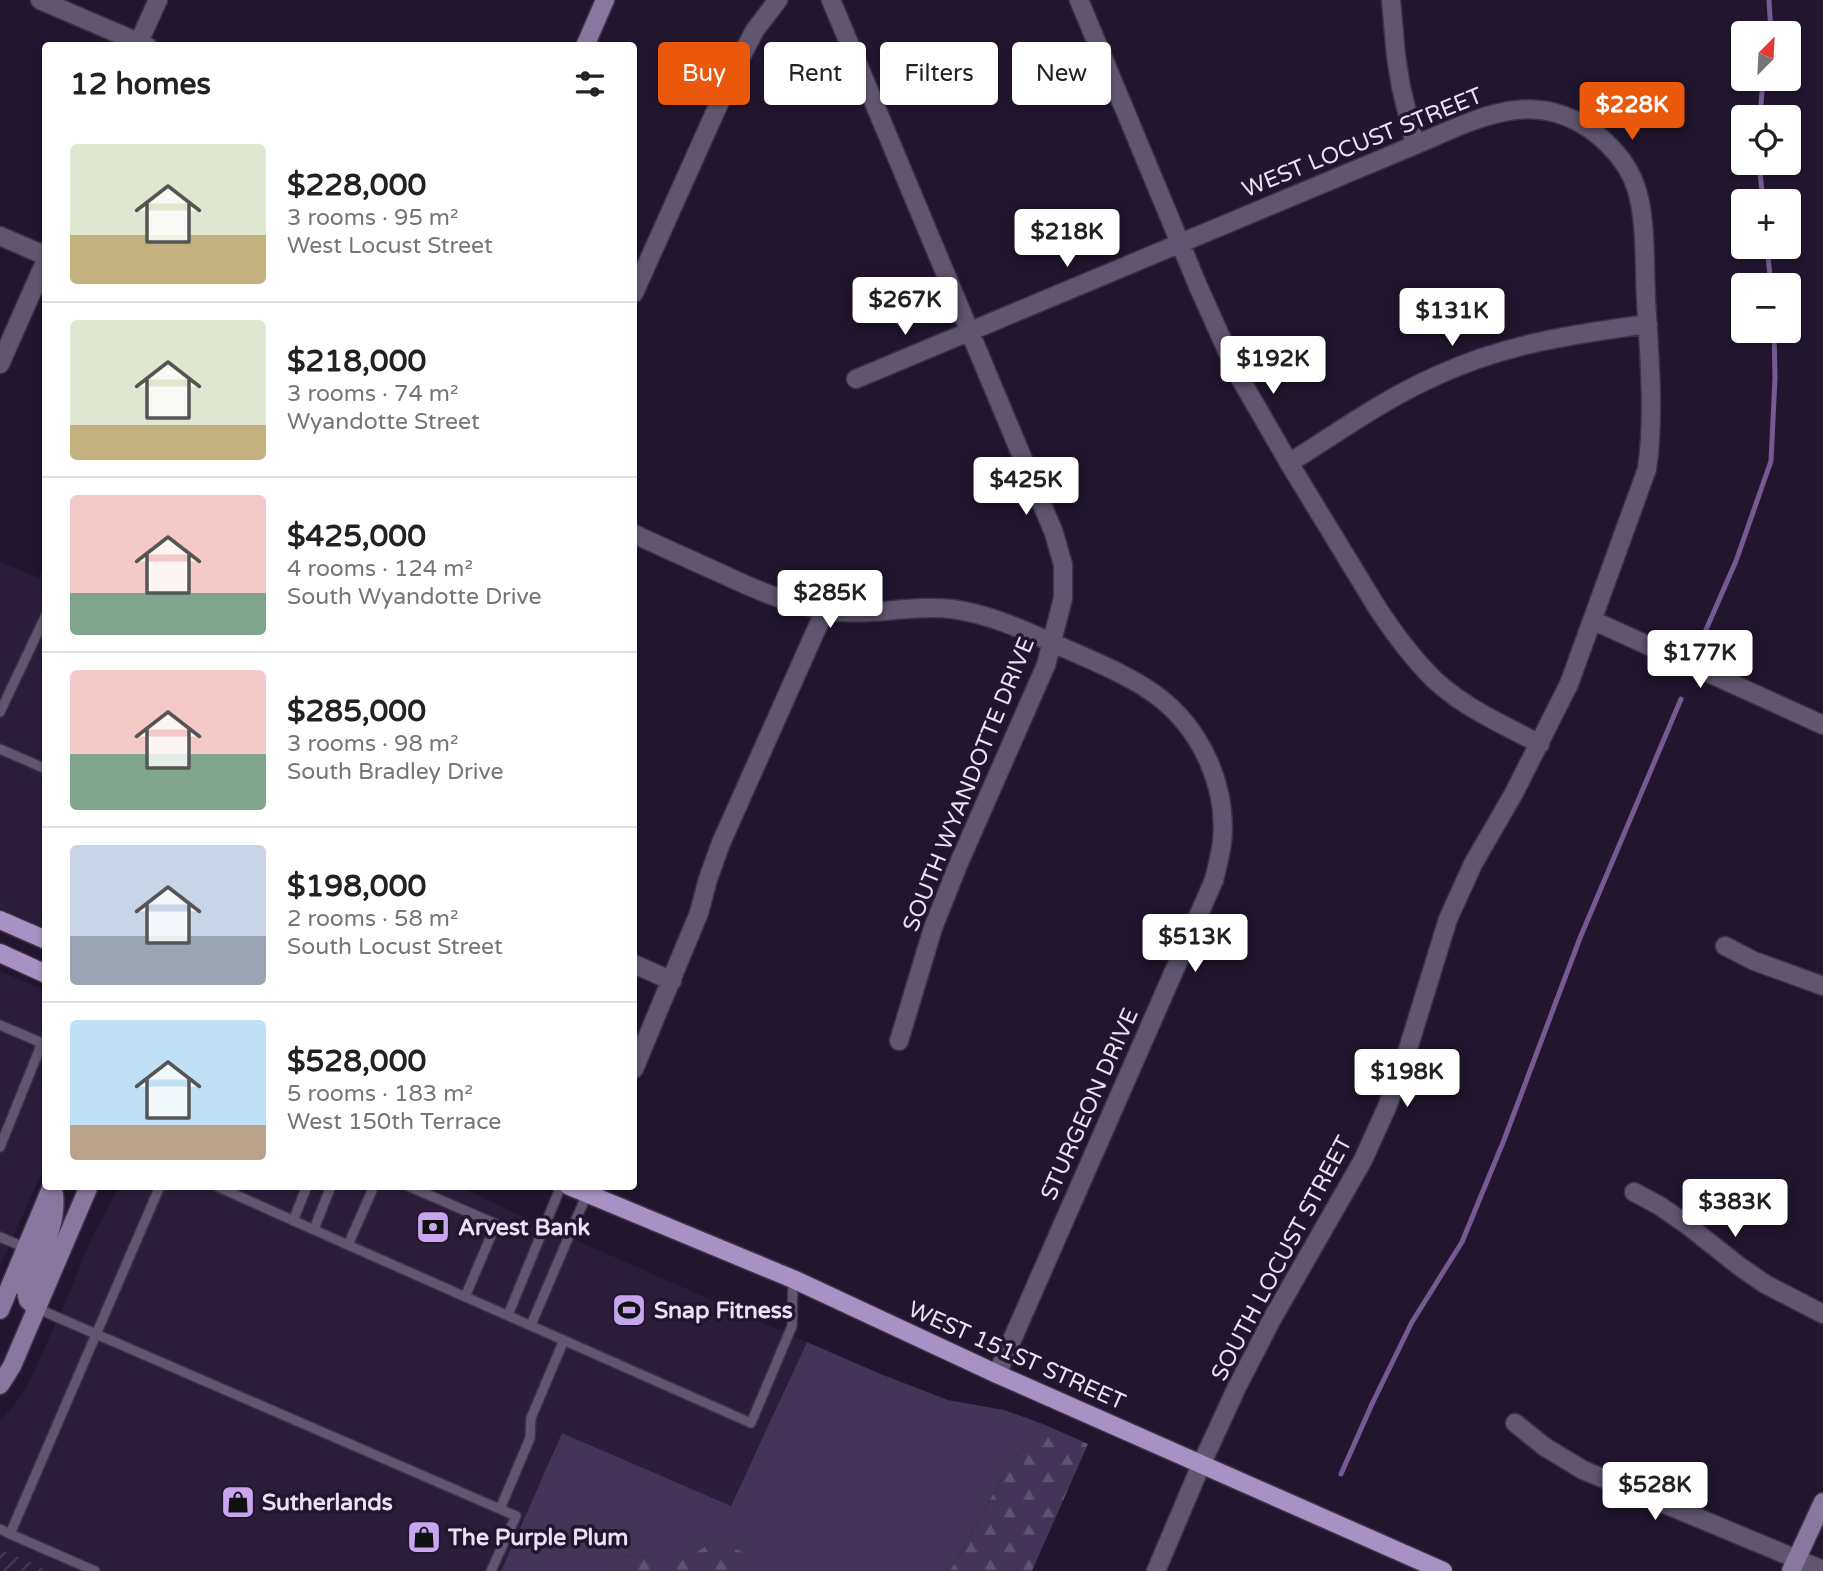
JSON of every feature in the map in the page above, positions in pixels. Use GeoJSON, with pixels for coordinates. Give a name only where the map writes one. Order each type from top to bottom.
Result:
{"type":"FeatureCollection","features":[{"type":"Feature","properties":{"kind":"main road"},"geometry":{"type":"LineString","coordinates":[[587,42],[606,0]]}},
{"type":"Feature","properties":{"kind":"main road"},"geometry":{"type":"LineString","coordinates":[[0,920],[42,938]]}},
{"type":"Feature","properties":{"kind":"main road"},"geometry":{"type":"LineString","coordinates":[[0,953],[42,972]]}},
{"type":"Feature","properties":{"kind":"main road"},"geometry":{"type":"LineString","coordinates":[[0,1310],[51,1190]]}},
{"type":"Feature","properties":{"kind":"main road"},"geometry":{"type":"LineString","coordinates":[[36,1308],[28,1300],[26,1291],[51,1232],[55,1203],[53,1190]]}},
{"type":"Feature","properties":{"kind":"main road"},"geometry":{"type":"LineString","coordinates":[[0,1385],[12,1366],[87,1190]]}},
{"type":"Feature","properties":{"kind":"main road","name":"WEST 151ST STREET"},"geometry":{"type":"LineString","coordinates":[[580,1190],[793,1279],[997,1374],[1443,1571]]}},
{"type":"Feature","properties":{"kind":"main road"},"geometry":{"type":"LineString","coordinates":[[1794,1565],[1823,1502]]}},
{"type":"Feature","properties":{"kind":"street"},"geometry":{"type":"LineString","coordinates":[[40,0],[135,42]]}},
{"type":"Feature","properties":{"kind":"street"},"geometry":{"type":"LineString","coordinates":[[141,42],[158,0]]}},
{"type":"Feature","properties":{"kind":"street"},"geometry":{"type":"LineString","coordinates":[[637,286],[734,70],[755,30],[778,0]]}},
{"type":"Feature","properties":{"kind":"street","name":"SOUTH WYANDOTTE DRIVE"},"geometry":{"type":"LineString","coordinates":[[831,0],[1054,533],[1063,565],[1063,598],[1046,665],[938,915],[899,1041]]}},
{"type":"Feature","properties":{"kind":"street"},"geometry":{"type":"LineString","coordinates":[[1079,0],[1237,373],[1289,464],[1389,624],[1426,672],[1455,696],[1488,717],[1540,744]]}},
{"type":"Feature","properties":{"kind":"street"},"geometry":{"type":"LineString","coordinates":[[1391,0],[1396,57],[1415,145]]}},
{"type":"Feature","properties":{"kind":"street","name":"WEST LOCUST STREET"},"geometry":{"type":"LineString","coordinates":[[856,379],[1479,118],[1514,109],[1538,109],[1566,116],[1610,145],[1621,158],[1634,182],[1642,213],[1648,324],[1652,411],[1647,469],[1592,620]]}},
{"type":"Feature","properties":{"kind":"street"},"geometry":{"type":"LineString","coordinates":[[0,236],[42,256]]}},
{"type":"Feature","properties":{"kind":"street"},"geometry":{"type":"LineString","coordinates":[[0,364],[42,267]]}},
{"type":"Feature","properties":{"kind":"street"},"geometry":{"type":"LineString","coordinates":[[1289,464],[1388,401],[1435,376],[1478,359],[1520,345],[1567,335],[1648,324]]}},
{"type":"Feature","properties":{"kind":"street","name":"STURGEON DRIVE"},"geometry":{"type":"LineString","coordinates":[[637,535],[783,600],[854,614],[923,608],[950,609],[981,615],[1031,632],[1144,687],[1170,706],[1187,725],[1206,756],[1219,796],[1222,820],[1222,843],[1214,880],[997,1374]]}},
{"type":"Feature","properties":{"kind":"street"},"geometry":{"type":"LineString","coordinates":[[637,1062],[699,913],[722,843],[825,610]]}},
{"type":"Feature","properties":{"kind":"street"},"geometry":{"type":"LineString","coordinates":[[1592,620],[1823,725]]}},
{"type":"Feature","properties":{"kind":"street","name":"SOUTH LOCUST STREET"},"geometry":{"type":"LineString","coordinates":[[1156,1571],[1201,1465],[1272,1319],[1363,1160],[1387,1107],[1408,1049],[1448,919],[1473,864],[1514,793],[1569,684],[1592,620]]}},
{"type":"Feature","properties":{"kind":"street"},"geometry":{"type":"LineString","coordinates":[[1725,946],[1754,961],[1823,986]]}},
{"type":"Feature","properties":{"kind":"street"},"geometry":{"type":"LineString","coordinates":[[637,965],[672,981]]}},
{"type":"Feature","properties":{"kind":"street"},"geometry":{"type":"LineString","coordinates":[[1634,1192],[1686,1224],[1765,1284],[1823,1314]]}},
{"type":"Feature","properties":{"kind":"street"},"geometry":{"type":"LineString","coordinates":[[1515,1423],[1545,1447],[1583,1470],[1794,1565],[1823,1570]]}},
{"type":"Feature","properties":{"kind":"lane"},"geometry":{"type":"LineString","coordinates":[[0,712],[42,623]]}},
{"type":"Feature","properties":{"kind":"lane"},"geometry":{"type":"LineString","coordinates":[[0,749],[42,767]]}},
{"type":"Feature","properties":{"kind":"lane"},"geometry":{"type":"LineString","coordinates":[[0,1025],[42,1043]]}},
{"type":"Feature","properties":{"kind":"lane"},"geometry":{"type":"LineString","coordinates":[[0,1147],[42,1045]]}},
{"type":"Feature","properties":{"kind":"lane"},"geometry":{"type":"LineString","coordinates":[[10,1534],[158,1190]]}},
{"type":"Feature","properties":{"kind":"lane"},"geometry":{"type":"LineString","coordinates":[[225,1190],[751,1423],[792,1326],[793,1279]]}},
{"type":"Feature","properties":{"kind":"lane"},"geometry":{"type":"LineString","coordinates":[[293,1220],[305,1190]]}},
{"type":"Feature","properties":{"kind":"lane"},"geometry":{"type":"LineString","coordinates":[[314,1229],[329,1190]]}},
{"type":"Feature","properties":{"kind":"lane"},"geometry":{"type":"LineString","coordinates":[[348,1245],[372,1190]]}},
{"type":"Feature","properties":{"kind":"lane"},"geometry":{"type":"LineString","coordinates":[[417,1190],[496,1224],[465,1297]]}},
{"type":"Feature","properties":{"kind":"lane"},"geometry":{"type":"LineString","coordinates":[[508,1315],[559,1190]]}},
{"type":"Feature","properties":{"kind":"lane"},"geometry":{"type":"LineString","coordinates":[[531,1325],[580,1190]]}},
{"type":"Feature","properties":{"kind":"lane"},"geometry":{"type":"LineString","coordinates":[[0,1237],[26,1248]]}},
{"type":"Feature","properties":{"kind":"lane"},"geometry":{"type":"LineString","coordinates":[[36,1308],[516,1516],[491,1571]]}},
{"type":"Feature","properties":{"kind":"lane"},"geometry":{"type":"LineString","coordinates":[[500,1509],[530,1438],[531,1418],[564,1340]]}},
{"type":"Feature","properties":{"kind":"lane"},"geometry":{"type":"LineString","coordinates":[[0,1529],[95,1571]]}},
{"type":"Feature","properties":{"kind":"shaded area"},"geometry":{"type":"Polygon","coordinates":[[[0,562],[39,578],[42,571],[42,926],[0,908],[0,562]]]}},
{"type":"Feature","properties":{"kind":"shaded area"},"geometry":{"type":"Polygon","coordinates":[[[0,971],[42,989],[42,1172],[0,1267],[0,971]]]}},
{"type":"Feature","properties":{"kind":"shaded area"},"geometry":{"type":"Polygon","coordinates":[[[117,1190],[466,1190],[807,1342],[731,1507],[562,1433],[501,1571],[50,1571],[0,1549],[0,1421],[27,1386],[90,1241],[117,1190]]]}},
{"type":"Feature","properties":{"kind":"shaded area"},"geometry":{"type":"Polygon","coordinates":[[[0,1549],[50,1571],[0,1571],[0,1549]]]}},
{"type":"Feature","properties":{"kind":"green space"},"geometry":{"type":"Polygon","coordinates":[[[807,1342],[948,1400],[1004,1410],[1043,1424],[1008,1467],[954,1565],[948,1571],[751,1571],[715,1540],[692,1555],[622,1557],[615,1571],[501,1571],[562,1433],[731,1506],[807,1342]]]}},
{"type":"Feature","properties":{"kind":"green space"},"geometry":{"type":"Polygon","coordinates":[[[1043,1424],[1088,1444],[1032,1571],[948,1571],[954,1565],[1008,1467],[1043,1424]]]}},
{"type":"Feature","properties":{"kind":"green space"},"geometry":{"type":"Polygon","coordinates":[[[715,1540],[747,1554],[751,1571],[615,1571],[622,1557],[692,1555],[715,1540]]]}},
{"type":"Feature","properties":{"kind":"waterway"},"geometry":{"type":"LineString","coordinates":[[1769,0],[1770,21]]}},
{"type":"Feature","properties":{"kind":"waterway"},"geometry":{"type":"LineString","coordinates":[[1761,105],[1762,91]]}},
{"type":"Feature","properties":{"kind":"waterway"},"geometry":{"type":"LineString","coordinates":[[1760,175],[1762,189]]}},
{"type":"Feature","properties":{"kind":"waterway"},"geometry":{"type":"LineString","coordinates":[[1768,259],[1770,273]]}},
{"type":"Feature","properties":{"kind":"waterway"},"geometry":{"type":"LineString","coordinates":[[1705,632],[1736,561],[1771,461],[1774,343]]}},
{"type":"Feature","properties":{"kind":"waterway"},"geometry":{"type":"LineString","coordinates":[[1341,1474],[1412,1322],[1462,1242],[1504,1140],[1580,938],[1681,699]]}},
{"type":"Feature","properties":{"kind":"place","name":"Arvest Bank"},"geometry":{"type":"Point","coordinates":[433,1227]}},
{"type":"Feature","properties":{"kind":"place","name":"Snap Fitness"},"geometry":{"type":"Point","coordinates":[629,1310]}},
{"type":"Feature","properties":{"kind":"place","name":"Sutherlands"},"geometry":{"type":"Point","coordinates":[238,1502]}},
{"type":"Feature","properties":{"kind":"place","name":"The Purple Plum"},"geometry":{"type":"Point","coordinates":[424,1537]}}]}
